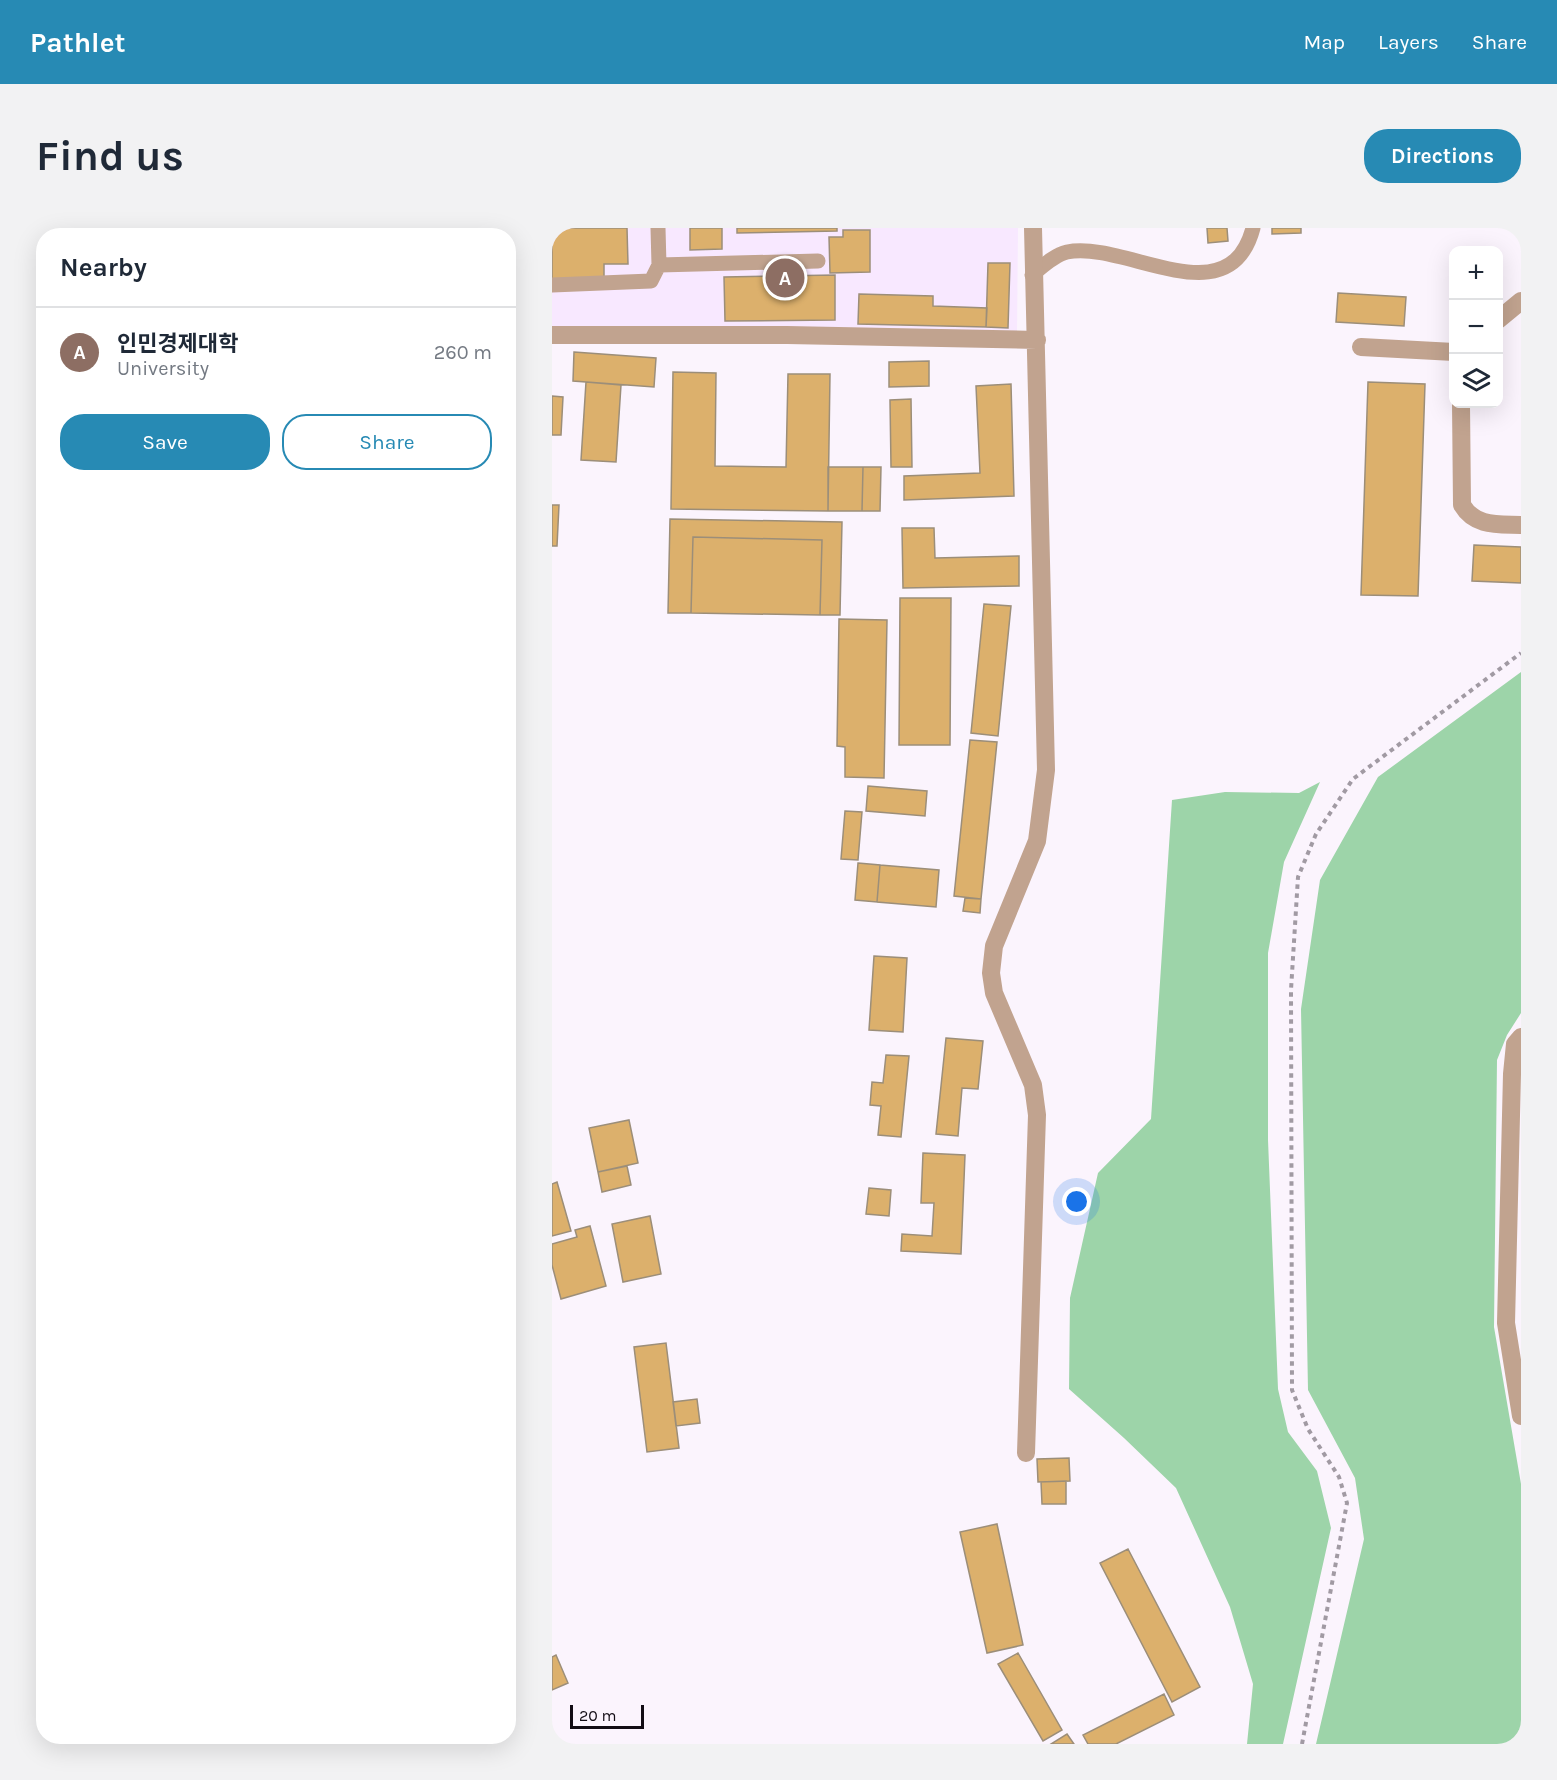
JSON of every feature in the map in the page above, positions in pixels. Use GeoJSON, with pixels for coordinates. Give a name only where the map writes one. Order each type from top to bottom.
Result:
{"type":"FeatureCollection","features":[{"type":"Feature","properties":{"kind":"street"},"geometry":{"type":"LineString","coordinates":[[1026,1453],[1037,1114],[1033,1085],[994,993],[991,973],[994,946],[1037,841],[1047,770],[1037,340],[1032,275],[1033,228]]}},
{"type":"Feature","properties":{"kind":"street"},"geometry":{"type":"LineString","coordinates":[[1503,316],[1521,301]]}},
{"type":"Feature","properties":{"kind":"street"},"geometry":{"type":"LineString","coordinates":[[552,335],[787,335],[1037,340]]}},
{"type":"Feature","properties":{"kind":"street"},"geometry":{"type":"LineString","coordinates":[[1361,347],[1449,352]]}},
{"type":"Feature","properties":{"kind":"street"},"geometry":{"type":"LineString","coordinates":[[1461,408],[1462,505],[1468,515],[1478,522],[1521,525]]}},
{"type":"Feature","properties":{"kind":"street"},"geometry":{"type":"LineString","coordinates":[[1521,1037],[1515,1044],[1512,1074],[1506,1323],[1521,1416]]}},
{"type":"Feature","properties":{"kind":"lane"},"geometry":{"type":"LineString","coordinates":[[552,285],[651,281],[659,265],[658,228]]}},
{"type":"Feature","properties":{"kind":"lane"},"geometry":{"type":"LineString","coordinates":[[1032,275],[1064,253],[1089,250],[1196,274],[1219,272],[1238,256],[1250,239],[1253,228]]}},
{"type":"Feature","properties":{"kind":"lane"},"geometry":{"type":"LineString","coordinates":[[659,265],[818,261]]}},
{"type":"Feature","properties":{"kind":"path"},"geometry":{"type":"LineString","coordinates":[[1302,1744],[1347,1503],[1339,1477],[1308,1429],[1292,1390],[1291,990],[1298,877],[1316,834],[1353,779],[1521,653]]}},
{"type":"Feature","properties":{"kind":"shaded area"},"geometry":{"type":"Polygon","coordinates":[[[552,228],[1018,228],[1017,331],[552,327],[552,228]]]}},
{"type":"Feature","properties":{"kind":"green space"},"geometry":{"type":"Polygon","coordinates":[[[1521,672],[1521,1013],[1507,1035],[1497,1060],[1494,1327],[1521,1484],[1521,1744],[1316,1744],[1364,1539],[1355,1478],[1308,1390],[1301,1009],[1320,880],[1378,777],[1521,672]]]}},
{"type":"Feature","properties":{"kind":"green space"},"geometry":{"type":"Polygon","coordinates":[[[1320,782],[1284,862],[1268,953],[1268,1140],[1278,1389],[1288,1432],[1317,1471],[1331,1528],[1283,1744],[1247,1744],[1253,1684],[1230,1607],[1176,1488],[1069,1389],[1070,1298],[1098,1173],[1151,1119],[1172,800],[1225,792],[1299,793],[1320,782]]]}},
{"type":"Feature","properties":{"kind":"building"},"geometry":{"type":"Polygon","coordinates":[[[552,228],[627,228],[628,264],[604,264],[604,279],[552,280],[552,228]]]}},
{"type":"Feature","properties":{"kind":"building"},"geometry":{"type":"Polygon","coordinates":[[[690,228],[722,228],[722,249],[690,250],[690,228]]]}},
{"type":"Feature","properties":{"kind":"building"},"geometry":{"type":"Polygon","coordinates":[[[737,228],[837,228],[837,231],[737,233],[737,228]]]}},
{"type":"Feature","properties":{"kind":"building"},"geometry":{"type":"Polygon","coordinates":[[[1207,228],[1227,228],[1228,241],[1208,243],[1207,228]]]}},
{"type":"Feature","properties":{"kind":"building"},"geometry":{"type":"Polygon","coordinates":[[[1272,228],[1301,228],[1301,233],[1272,234],[1272,228]]]}},
{"type":"Feature","properties":{"kind":"building"},"geometry":{"type":"Polygon","coordinates":[[[843,230],[870,230],[870,272],[830,273],[829,237],[843,237],[843,230]]]}},
{"type":"Feature","properties":{"kind":"building"},"geometry":{"type":"Polygon","coordinates":[[[988,263],[1010,263],[1008,328],[986,327],[988,263]]]}},
{"type":"Feature","properties":{"kind":"building"},"geometry":{"type":"Polygon","coordinates":[[[835,275],[835,320],[725,321],[724,277],[835,275]]]}},
{"type":"Feature","properties":{"kind":"building"},"geometry":{"type":"Polygon","coordinates":[[[1338,293],[1406,297],[1404,326],[1336,322],[1338,293]]]}},
{"type":"Feature","properties":{"kind":"building"},"geometry":{"type":"Polygon","coordinates":[[[859,294],[933,296],[933,306],[987,308],[986,327],[858,324],[859,294]]]}},
{"type":"Feature","properties":{"kind":"building"},"geometry":{"type":"Polygon","coordinates":[[[574,352],[656,358],[654,387],[573,381],[574,352]]]}},
{"type":"Feature","properties":{"kind":"building"},"geometry":{"type":"Polygon","coordinates":[[[929,361],[929,386],[889,387],[889,362],[929,361]]]}},
{"type":"Feature","properties":{"kind":"building"},"geometry":{"type":"Polygon","coordinates":[[[673,372],[716,373],[715,466],[786,467],[788,374],[830,374],[828,511],[671,509],[673,372]]]}},
{"type":"Feature","properties":{"kind":"building"},"geometry":{"type":"Polygon","coordinates":[[[586,382],[621,385],[616,462],[581,460],[586,382]]]}},
{"type":"Feature","properties":{"kind":"building"},"geometry":{"type":"Polygon","coordinates":[[[1368,382],[1425,384],[1418,596],[1361,595],[1368,382]]]}},
{"type":"Feature","properties":{"kind":"building"},"geometry":{"type":"Polygon","coordinates":[[[1011,384],[1014,496],[904,500],[904,476],[980,473],[976,386],[1011,384]]]}},
{"type":"Feature","properties":{"kind":"building"},"geometry":{"type":"Polygon","coordinates":[[[552,396],[563,397],[561,435],[552,435],[552,396]]]}},
{"type":"Feature","properties":{"kind":"building"},"geometry":{"type":"Polygon","coordinates":[[[911,399],[912,467],[891,467],[890,400],[911,399]]]}},
{"type":"Feature","properties":{"kind":"building"},"geometry":{"type":"Polygon","coordinates":[[[828,467],[863,467],[862,511],[828,511],[828,467]]]}},
{"type":"Feature","properties":{"kind":"building"},"geometry":{"type":"Polygon","coordinates":[[[863,467],[881,467],[880,511],[862,511],[863,467]]]}},
{"type":"Feature","properties":{"kind":"building"},"geometry":{"type":"Polygon","coordinates":[[[552,505],[559,505],[557,546],[552,546],[552,505]]]}},
{"type":"Feature","properties":{"kind":"building"},"geometry":{"type":"Polygon","coordinates":[[[670,519],[842,522],[840,615],[820,615],[822,540],[693,537],[691,613],[668,613],[670,519]]]}},
{"type":"Feature","properties":{"kind":"building"},"geometry":{"type":"Polygon","coordinates":[[[902,528],[934,528],[935,558],[1019,556],[1019,586],[903,588],[902,528]]]}},
{"type":"Feature","properties":{"kind":"building"},"geometry":{"type":"Polygon","coordinates":[[[693,537],[822,540],[820,615],[691,613],[693,537]]]}},
{"type":"Feature","properties":{"kind":"building"},"geometry":{"type":"Polygon","coordinates":[[[1474,545],[1521,547],[1521,583],[1472,581],[1474,545]]]}},
{"type":"Feature","properties":{"kind":"building"},"geometry":{"type":"Polygon","coordinates":[[[900,598],[951,598],[950,745],[899,745],[900,598]]]}},
{"type":"Feature","properties":{"kind":"building"},"geometry":{"type":"Polygon","coordinates":[[[984,604],[1011,606],[998,736],[971,733],[984,604]]]}},
{"type":"Feature","properties":{"kind":"building"},"geometry":{"type":"Polygon","coordinates":[[[839,619],[887,620],[884,778],[845,777],[845,747],[837,746],[839,619]]]}},
{"type":"Feature","properties":{"kind":"building"},"geometry":{"type":"Polygon","coordinates":[[[970,740],[997,742],[981,899],[954,896],[970,740]]]}},
{"type":"Feature","properties":{"kind":"building"},"geometry":{"type":"Polygon","coordinates":[[[868,786],[927,791],[925,816],[866,811],[868,786]]]}},
{"type":"Feature","properties":{"kind":"building"},"geometry":{"type":"Polygon","coordinates":[[[845,811],[862,812],[858,860],[841,859],[845,811]]]}},
{"type":"Feature","properties":{"kind":"building"},"geometry":{"type":"Polygon","coordinates":[[[858,863],[880,865],[877,902],[855,900],[858,863]]]}},
{"type":"Feature","properties":{"kind":"building"},"geometry":{"type":"Polygon","coordinates":[[[880,865],[939,870],[936,907],[877,902],[880,865]]]}},
{"type":"Feature","properties":{"kind":"building"},"geometry":{"type":"Polygon","coordinates":[[[965,898],[981,899],[980,913],[963,911],[965,898]]]}},
{"type":"Feature","properties":{"kind":"building"},"geometry":{"type":"Polygon","coordinates":[[[874,956],[907,958],[903,1032],[869,1030],[874,956]]]}},
{"type":"Feature","properties":{"kind":"building"},"geometry":{"type":"Polygon","coordinates":[[[946,1038],[983,1041],[978,1089],[962,1088],[958,1136],[936,1134],[946,1038]]]}},
{"type":"Feature","properties":{"kind":"building"},"geometry":{"type":"Polygon","coordinates":[[[886,1055],[909,1056],[901,1137],[878,1135],[881,1106],[870,1105],[872,1082],[883,1083],[886,1055]]]}},
{"type":"Feature","properties":{"kind":"building"},"geometry":{"type":"Polygon","coordinates":[[[629,1120],[638,1163],[598,1172],[589,1128],[629,1120]]]}},
{"type":"Feature","properties":{"kind":"building"},"geometry":{"type":"Polygon","coordinates":[[[923,1153],[965,1155],[961,1254],[901,1251],[902,1234],[932,1236],[934,1203],[921,1203],[923,1153]]]}},
{"type":"Feature","properties":{"kind":"building"},"geometry":{"type":"Polygon","coordinates":[[[627,1166],[631,1185],[602,1192],[598,1172],[627,1166]]]}},
{"type":"Feature","properties":{"kind":"building"},"geometry":{"type":"Polygon","coordinates":[[[557,1182],[571,1231],[552,1236],[552,1184],[557,1182]]]}},
{"type":"Feature","properties":{"kind":"building"},"geometry":{"type":"Polygon","coordinates":[[[869,1188],[891,1190],[889,1216],[866,1214],[869,1188]]]}},
{"type":"Feature","properties":{"kind":"building"},"geometry":{"type":"Polygon","coordinates":[[[650,1216],[661,1274],[623,1282],[612,1224],[650,1216]]]}},
{"type":"Feature","properties":{"kind":"building"},"geometry":{"type":"Polygon","coordinates":[[[590,1226],[606,1286],[561,1299],[552,1265],[552,1244],[577,1237],[575,1230],[590,1226]]]}},
{"type":"Feature","properties":{"kind":"building"},"geometry":{"type":"Polygon","coordinates":[[[666,1343],[679,1448],[647,1452],[634,1347],[666,1343]]]}},
{"type":"Feature","properties":{"kind":"building"},"geometry":{"type":"Polygon","coordinates":[[[697,1399],[700,1423],[676,1426],[673,1402],[697,1399]]]}},
{"type":"Feature","properties":{"kind":"building"},"geometry":{"type":"Polygon","coordinates":[[[1069,1458],[1070,1481],[1038,1482],[1037,1459],[1069,1458]]]}},
{"type":"Feature","properties":{"kind":"building"},"geometry":{"type":"Polygon","coordinates":[[[1066,1481],[1066,1504],[1042,1504],[1041,1482],[1066,1481]]]}},
{"type":"Feature","properties":{"kind":"building"},"geometry":{"type":"Polygon","coordinates":[[[997,1524],[1023,1645],[987,1653],[960,1532],[997,1524]]]}},
{"type":"Feature","properties":{"kind":"building"},"geometry":{"type":"Polygon","coordinates":[[[1128,1549],[1200,1687],[1172,1702],[1100,1563],[1128,1549]]]}},
{"type":"Feature","properties":{"kind":"building"},"geometry":{"type":"Polygon","coordinates":[[[1018,1653],[1062,1730],[1043,1741],[998,1664],[1018,1653]]]}},
{"type":"Feature","properties":{"kind":"building"},"geometry":{"type":"Polygon","coordinates":[[[556,1655],[568,1683],[552,1690],[552,1657],[556,1655]]]}},
{"type":"Feature","properties":{"kind":"building"},"geometry":{"type":"Polygon","coordinates":[[[1164,1694],[1174,1715],[1116,1744],[1088,1744],[1083,1735],[1164,1694]]]}},
{"type":"Feature","properties":{"kind":"building"},"geometry":{"type":"Polygon","coordinates":[[[1067,1734],[1074,1744],[1051,1744],[1067,1734]]]}},
{"type":"Feature","properties":{"kind":"place","name":"인민경제대학"},"geometry":{"type":"Point","coordinates":[785,278]}}]}
